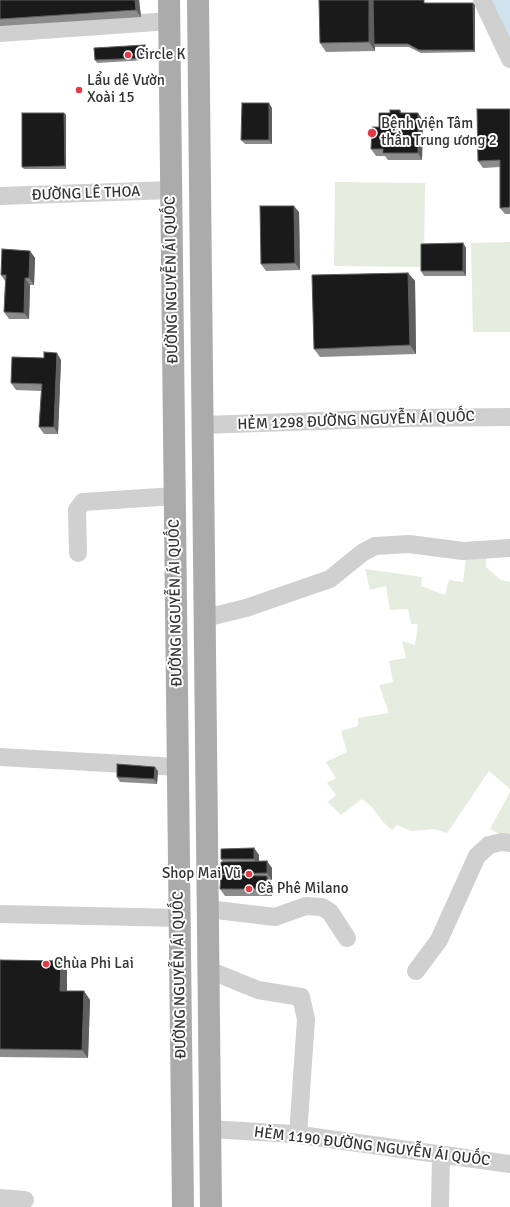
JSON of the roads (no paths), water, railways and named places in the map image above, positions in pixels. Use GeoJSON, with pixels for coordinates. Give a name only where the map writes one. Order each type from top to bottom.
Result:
{"type":"FeatureCollection","features":[{"type":"Feature","properties":{"kind":"main road","name":"ĐƯỜNG NGUYỄN ÁI QUỐC"},"geometry":{"type":"LineString","coordinates":[[198,0],[211,1207]]}},
{"type":"Feature","properties":{"kind":"main road","name":"ĐƯỜNG NGUYỄN ÁI QUỐC"},"geometry":{"type":"LineString","coordinates":[[170,10],[183,1207]]}},
{"type":"Feature","properties":{"kind":"main road"},"geometry":{"type":"LineString","coordinates":[[171,190],[200,189]]}},
{"type":"Feature","properties":{"kind":"street"},"geometry":{"type":"LineString","coordinates":[[482,0],[510,60]]}},
{"type":"Feature","properties":{"kind":"street"},"geometry":{"type":"LineString","coordinates":[[0,33],[170,10]]}},
{"type":"Feature","properties":{"kind":"street","name":"ĐƯỜNG LÊ THOA"},"geometry":{"type":"LineString","coordinates":[[0,196],[171,190]]}},
{"type":"Feature","properties":{"kind":"street","name":"HẺM 1298 ĐƯỜNG NGUYỄN ÁI QUỐC"},"geometry":{"type":"LineString","coordinates":[[203,425],[406,418],[510,417]]}},
{"type":"Feature","properties":{"kind":"street"},"geometry":{"type":"LineString","coordinates":[[78,553],[78,510],[83,502],[175,496]]}},
{"type":"Feature","properties":{"kind":"street"},"geometry":{"type":"LineString","coordinates":[[205,618],[246,608],[330,579],[362,553],[374,546],[409,544],[463,551],[510,548]]}},
{"type":"Feature","properties":{"kind":"street"},"geometry":{"type":"LineString","coordinates":[[0,757],[178,768]]}},
{"type":"Feature","properties":{"kind":"street"},"geometry":{"type":"LineString","coordinates":[[416,971],[439,940],[477,856],[489,845],[502,842],[510,843]]}},
{"type":"Feature","properties":{"kind":"street"},"geometry":{"type":"LineString","coordinates":[[208,909],[275,917],[306,906],[322,907],[330,912],[347,938]]}},
{"type":"Feature","properties":{"kind":"street"},"geometry":{"type":"LineString","coordinates":[[0,914],[180,918]]}},
{"type":"Feature","properties":{"kind":"street"},"geometry":{"type":"LineString","coordinates":[[209,970],[258,990],[301,997],[306,1019],[298,1135]]}},
{"type":"Feature","properties":{"kind":"street","name":"HẺM 1190 ĐƯỜNG NGUYỄN ÁI QUỐC"},"geometry":{"type":"LineString","coordinates":[[210,1129],[298,1135],[510,1164]]}},
{"type":"Feature","properties":{"kind":"street"},"geometry":{"type":"LineString","coordinates":[[440,1207],[441,1155]]}},
{"type":"Feature","properties":{"kind":"street"},"geometry":{"type":"LineString","coordinates":[[0,1198],[25,1200]]}},
{"type":"Feature","properties":{"kind":"water"},"geometry":{"type":"Polygon","coordinates":[[[489,0],[510,0],[510,40],[489,0]]]}},
{"type":"Feature","properties":{"kind":"place","name":"Circle K"},"geometry":{"type":"Point","coordinates":[128,55]}},
{"type":"Feature","properties":{"kind":"place","name":"Lẩu dê Vườn Xoài 15"},"geometry":{"type":"Point","coordinates":[79,90]}},
{"type":"Feature","properties":{"kind":"place","name":"Bệnh viện Tâm thần Trung ương 2"},"geometry":{"type":"Point","coordinates":[372,133]}},
{"type":"Feature","properties":{"kind":"place","name":"Shop Mai Vũ"},"geometry":{"type":"Point","coordinates":[249,874]}},
{"type":"Feature","properties":{"kind":"place","name":"Cà Phê Milano"},"geometry":{"type":"Point","coordinates":[249,889]}},
{"type":"Feature","properties":{"kind":"place","name":"Chùa Phi Lai"},"geometry":{"type":"Point","coordinates":[46,964]}}]}
